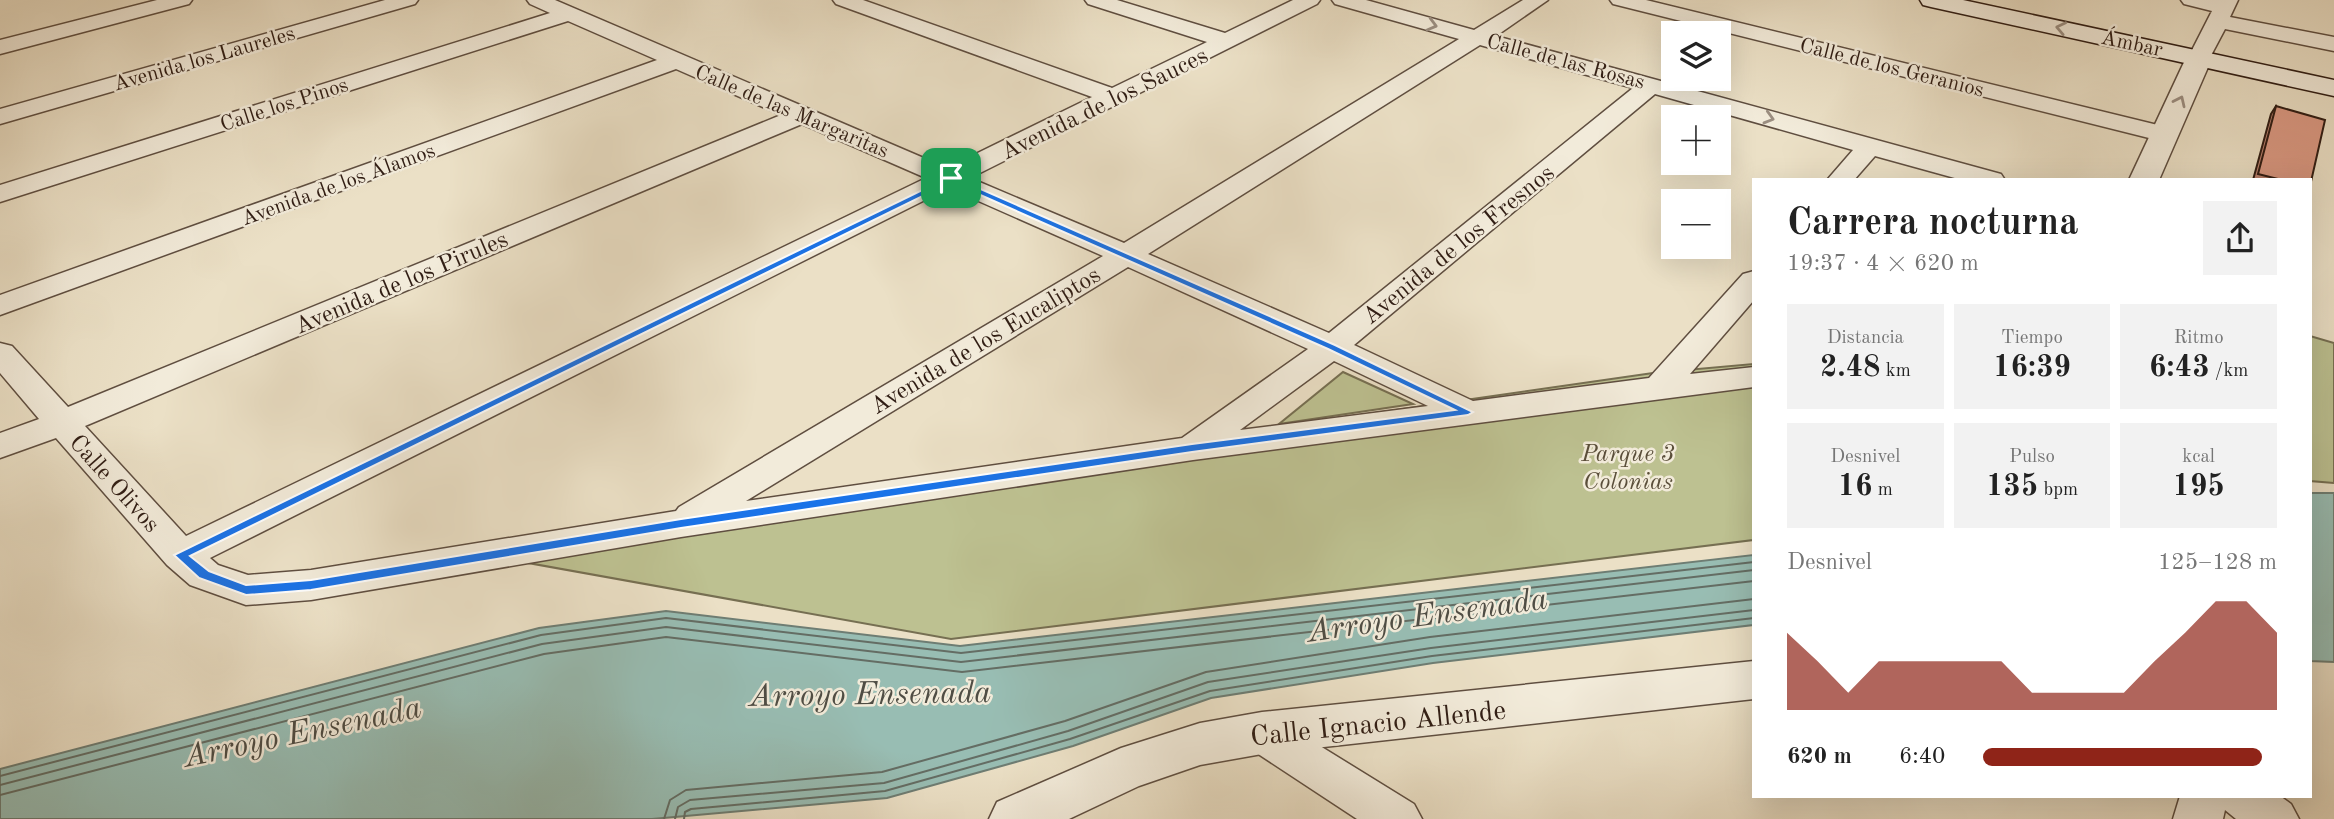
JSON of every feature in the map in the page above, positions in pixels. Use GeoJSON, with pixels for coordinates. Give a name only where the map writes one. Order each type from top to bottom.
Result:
{"type":"FeatureCollection","features":[{"type":"Feature","properties":{"kind":"street"},"geometry":{"type":"LineString","coordinates":[[0,47],[182,0]]}},
{"type":"Feature","properties":{"kind":"street","name":"Avenida los Laureles"},"geometry":{"type":"LineString","coordinates":[[0,117],[408,0]]}},
{"type":"Feature","properties":{"kind":"street","name":"Calle de las Margaritas"},"geometry":{"type":"LineString","coordinates":[[537,0],[1126,255],[1332,347],[1468,412]]}},
{"type":"Feature","properties":{"kind":"street"},"geometry":{"type":"LineString","coordinates":[[843,0],[1114,97]]}},
{"type":"Feature","properties":{"kind":"street"},"geometry":{"type":"LineString","coordinates":[[1095,0],[1228,41]]}},
{"type":"Feature","properties":{"kind":"street","name":"Avenida de los Sauces"},"geometry":{"type":"LineString","coordinates":[[181,555],[1310,0]]}},
{"type":"Feature","properties":{"kind":"street","name":"Calle de las Rosas"},"geometry":{"type":"LineString","coordinates":[[1342,0],[1984,178]]}},
{"type":"Feature","properties":{"kind":"street","name":"Avenida de los Eucaliptos"},"geometry":{"type":"LineString","coordinates":[[681,524],[1126,255],[1538,0]]}},
{"type":"Feature","properties":{"kind":"street","name":"Calle de los Geranios"},"geometry":{"type":"LineString","coordinates":[[1620,0],[2165,134]]}},
{"type":"Feature","properties":{"kind":"street","name":"Ámbar"},"geometry":{"type":"LineString","coordinates":[[1931,0],[2334,100]]}},
{"type":"Feature","properties":{"kind":"street"},"geometry":{"type":"LineString","coordinates":[[2191,0],[2334,44]]}},
{"type":"Feature","properties":{"kind":"street"},"geometry":{"type":"LineString","coordinates":[[2145,178],[2224,9]]}},
{"type":"Feature","properties":{"kind":"street","name":"Calle los Pinos"},"geometry":{"type":"LineString","coordinates":[[0,194],[569,14]]}},
{"type":"Feature","properties":{"kind":"street","name":"Avenida de los Álamos"},"geometry":{"type":"LineString","coordinates":[[0,306],[676,61]]}},
{"type":"Feature","properties":{"kind":"street","name":"Ámbar"},"geometry":{"type":"LineString","coordinates":[[2197,64],[2334,88]]}},
{"type":"Feature","properties":{"kind":"street","name":"Avenida de los Fresnos"},"geometry":{"type":"LineString","coordinates":[[1192,448],[1332,347],[1652,85]]}},
{"type":"Feature","properties":{"kind":"street","name":"Avenida de los Pirules"},"geometry":{"type":"LineString","coordinates":[[0,446],[802,115]]}},
{"type":"Feature","properties":{"kind":"street"},"geometry":{"type":"LineString","coordinates":[[1842,178],[1870,146]]}},
{"type":"Feature","properties":{"kind":"street"},"geometry":{"type":"LineString","coordinates":[[1660,387],[1752,282]]}},
{"type":"Feature","properties":{"kind":"street","name":"Calle Olivos"},"geometry":{"type":"LineString","coordinates":[[0,353],[181,555],[204,575],[246,590],[311,585],[681,524]]}},
{"type":"Feature","properties":{"kind":"street"},"geometry":{"type":"LineString","coordinates":[[681,524],[1192,448],[1752,377]]}},
{"type":"Feature","properties":{"kind":"street","name":"Calle Ignacio Allende"},"geometry":{"type":"LineString","coordinates":[[1016,819],[1121,769],[1200,744],[1262,733],[1752,680]]}},
{"type":"Feature","properties":{"kind":"street"},"geometry":{"type":"LineString","coordinates":[[1262,733],[1397,819]]}},
{"type":"Feature","properties":{"kind":"street"},"geometry":{"type":"LineString","coordinates":[[2197,819],[2203,798]]}},
{"type":"Feature","properties":{"kind":"street"},"geometry":{"type":"LineString","coordinates":[[2245,798],[2274,819]]}},
{"type":"Feature","properties":{"kind":"green space"},"geometry":{"type":"Polygon","coordinates":[[[2312,337],[2334,343],[2334,483],[2312,481],[2312,337]]]}},
{"type":"Feature","properties":{"kind":"green space","name":"Parque 3 Colonias"},"geometry":{"type":"Polygon","coordinates":[[[1752,364],[1752,540],[951,639],[467,552],[685,512],[1653,373],[1752,364]]]}},
{"type":"Feature","properties":{"kind":"green space"},"geometry":{"type":"Polygon","coordinates":[[[1343,372],[1413,404],[1279,424],[1343,372]]]}},
{"type":"Feature","properties":{"kind":"water"},"geometry":{"type":"Polygon","coordinates":[[[2312,493],[2334,493],[2334,662],[2312,661],[2312,493]]]}},
{"type":"Feature","properties":{"kind":"water","name":"Arroyo Ensenada"},"geometry":{"type":"Polygon","coordinates":[[[1752,555],[1752,625],[1433,663],[1211,698],[1073,746],[887,798],[652,819],[0,819],[0,769],[539,628],[666,611],[960,646],[1752,555]]]}},
{"type":"Feature","properties":{"kind":"building"},"geometry":{"type":"Polygon","coordinates":[[[2276,106],[2325,120],[2312,178],[2274,178],[2258,174],[2276,106]]]}},
{"type":"Feature","properties":{"kind":"route"},"geometry":{"type":"LineString","coordinates":[[951,178],[1332,347],[1468,412],[1192,448],[681,524],[311,585],[246,590],[204,575],[181,555],[951,178]]}}]}
